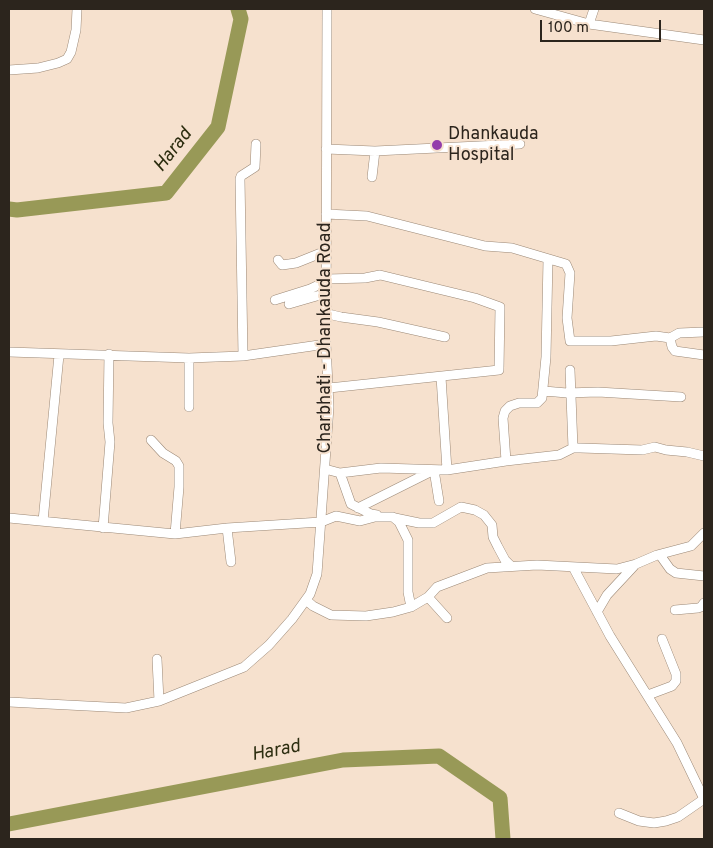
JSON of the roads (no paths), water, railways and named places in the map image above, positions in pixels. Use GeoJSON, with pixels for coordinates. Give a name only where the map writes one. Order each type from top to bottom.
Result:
{"type":"FeatureCollection","features":[{"type":"Feature","properties":{"kind":"street"},"geometry":{"type":"LineString","coordinates":[[9,70],[38,68],[68,59],[76,30],[77,9]]}},
{"type":"Feature","properties":{"kind":"street","name":"Charbhati - Dhankauda Road"},"geometry":{"type":"LineString","coordinates":[[9,702],[126,708],[159,701],[244,668],[286,626],[310,594],[317,574],[329,407],[326,344],[327,9]]}},
{"type":"Feature","properties":{"kind":"street"},"geometry":{"type":"LineString","coordinates":[[535,9],[550,11],[589,24],[704,40]]}},
{"type":"Feature","properties":{"kind":"street"},"geometry":{"type":"LineString","coordinates":[[589,24],[594,9]]}},
{"type":"Feature","properties":{"kind":"street"},"geometry":{"type":"LineString","coordinates":[[243,356],[240,179],[241,176],[255,166],[256,144]]}},
{"type":"Feature","properties":{"kind":"street"},"geometry":{"type":"LineString","coordinates":[[326,149],[375,151],[520,144]]}},
{"type":"Feature","properties":{"kind":"street"},"geometry":{"type":"LineString","coordinates":[[372,177],[375,151]]}},
{"type":"Feature","properties":{"kind":"street"},"geometry":{"type":"LineString","coordinates":[[326,214],[367,216],[485,246],[512,248],[562,262],[569,268],[568,318],[570,341],[611,341],[656,336],[670,338],[679,333],[704,332]]}},
{"type":"Feature","properties":{"kind":"street"},"geometry":{"type":"LineString","coordinates":[[278,260],[282,266],[296,263],[326,251]]}},
{"type":"Feature","properties":{"kind":"street"},"geometry":{"type":"LineString","coordinates":[[506,460],[503,418],[505,411],[510,406],[519,403],[534,404],[541,402],[544,391],[548,259]]}},
{"type":"Feature","properties":{"kind":"street"},"geometry":{"type":"LineString","coordinates":[[275,300],[310,290],[327,280],[365,278],[380,275],[475,298],[500,307],[499,370],[328,388]]}},
{"type":"Feature","properties":{"kind":"street"},"geometry":{"type":"LineString","coordinates":[[289,304],[327,293]]}},
{"type":"Feature","properties":{"kind":"street"},"geometry":{"type":"LineString","coordinates":[[327,305],[328,314],[378,322],[445,337]]}},
{"type":"Feature","properties":{"kind":"street"},"geometry":{"type":"LineString","coordinates":[[670,338],[675,352],[704,354]]}},
{"type":"Feature","properties":{"kind":"street"},"geometry":{"type":"LineString","coordinates":[[9,352],[189,358],[243,356],[326,344]]}},
{"type":"Feature","properties":{"kind":"street"},"geometry":{"type":"LineString","coordinates":[[43,521],[59,354]]}},
{"type":"Feature","properties":{"kind":"street"},"geometry":{"type":"LineString","coordinates":[[103,528],[110,442],[108,423],[109,354]]}},
{"type":"Feature","properties":{"kind":"street"},"geometry":{"type":"LineString","coordinates":[[189,358],[189,407]]}},
{"type":"Feature","properties":{"kind":"street"},"geometry":{"type":"LineString","coordinates":[[570,370],[573,448]]}},
{"type":"Feature","properties":{"kind":"street"},"geometry":{"type":"LineString","coordinates":[[441,377],[447,470]]}},
{"type":"Feature","properties":{"kind":"street"},"geometry":{"type":"LineString","coordinates":[[544,391],[570,393],[598,392],[681,398]]}},
{"type":"Feature","properties":{"kind":"street"},"geometry":{"type":"LineString","coordinates":[[151,440],[164,453],[176,461],[178,466],[179,487],[175,534]]}},
{"type":"Feature","properties":{"kind":"street"},"geometry":{"type":"LineString","coordinates":[[325,469],[340,473],[380,468],[447,470],[506,460],[559,455],[573,448],[600,447],[642,450],[655,447],[704,456]]}},
{"type":"Feature","properties":{"kind":"street"},"geometry":{"type":"LineString","coordinates":[[434,470],[439,501]]}},
{"type":"Feature","properties":{"kind":"street"},"geometry":{"type":"LineString","coordinates":[[344,517],[355,506],[434,470]]}},
{"type":"Feature","properties":{"kind":"street"},"geometry":{"type":"LineString","coordinates":[[340,473],[355,506],[371,514],[419,523],[433,523],[461,507],[484,515],[492,525],[493,537],[498,547],[505,560],[511,566]]}},
{"type":"Feature","properties":{"kind":"street"},"geometry":{"type":"LineString","coordinates":[[9,518],[175,534],[227,528],[321,522],[336,516],[360,520],[390,517],[399,522],[408,540],[408,592],[411,607]]}},
{"type":"Feature","properties":{"kind":"street"},"geometry":{"type":"LineString","coordinates":[[227,528],[230,562]]}},
{"type":"Feature","properties":{"kind":"street"},"geometry":{"type":"LineString","coordinates":[[306,600],[313,606],[331,614],[366,616],[393,612],[411,607],[428,597],[437,587],[487,568],[537,565],[609,570],[636,564],[691,546],[704,533]]}},
{"type":"Feature","properties":{"kind":"street"},"geometry":{"type":"LineString","coordinates":[[660,555],[670,570],[676,573],[704,576]]}},
{"type":"Feature","properties":{"kind":"street"},"geometry":{"type":"LineString","coordinates":[[597,612],[607,594],[636,564]]}},
{"type":"Feature","properties":{"kind":"street"},"geometry":{"type":"LineString","coordinates":[[573,567],[597,612],[677,743],[704,799],[678,817],[654,823],[640,821],[619,813]]}},
{"type":"Feature","properties":{"kind":"street"},"geometry":{"type":"LineString","coordinates":[[428,597],[447,618]]}},
{"type":"Feature","properties":{"kind":"street"},"geometry":{"type":"LineString","coordinates":[[675,610],[698,608],[704,603]]}},
{"type":"Feature","properties":{"kind":"street"},"geometry":{"type":"LineString","coordinates":[[648,695],[672,686],[676,681],[676,674],[662,639]]}},
{"type":"Feature","properties":{"kind":"street"},"geometry":{"type":"LineString","coordinates":[[157,659],[159,701]]}},
{"type":"Feature","properties":{"kind":"waterway","name":"Harad"},"geometry":{"type":"LineString","coordinates":[[9,209],[17,210],[166,193],[218,127],[241,19],[238,9]]}},
{"type":"Feature","properties":{"kind":"waterway","name":"Harad"},"geometry":{"type":"LineString","coordinates":[[9,824],[343,760],[439,756],[500,798],[503,839]]}},
{"type":"Feature","properties":{"kind":"place","name":"Dhankauda Hospital"},"geometry":{"type":"Point","coordinates":[437,145]}}]}
